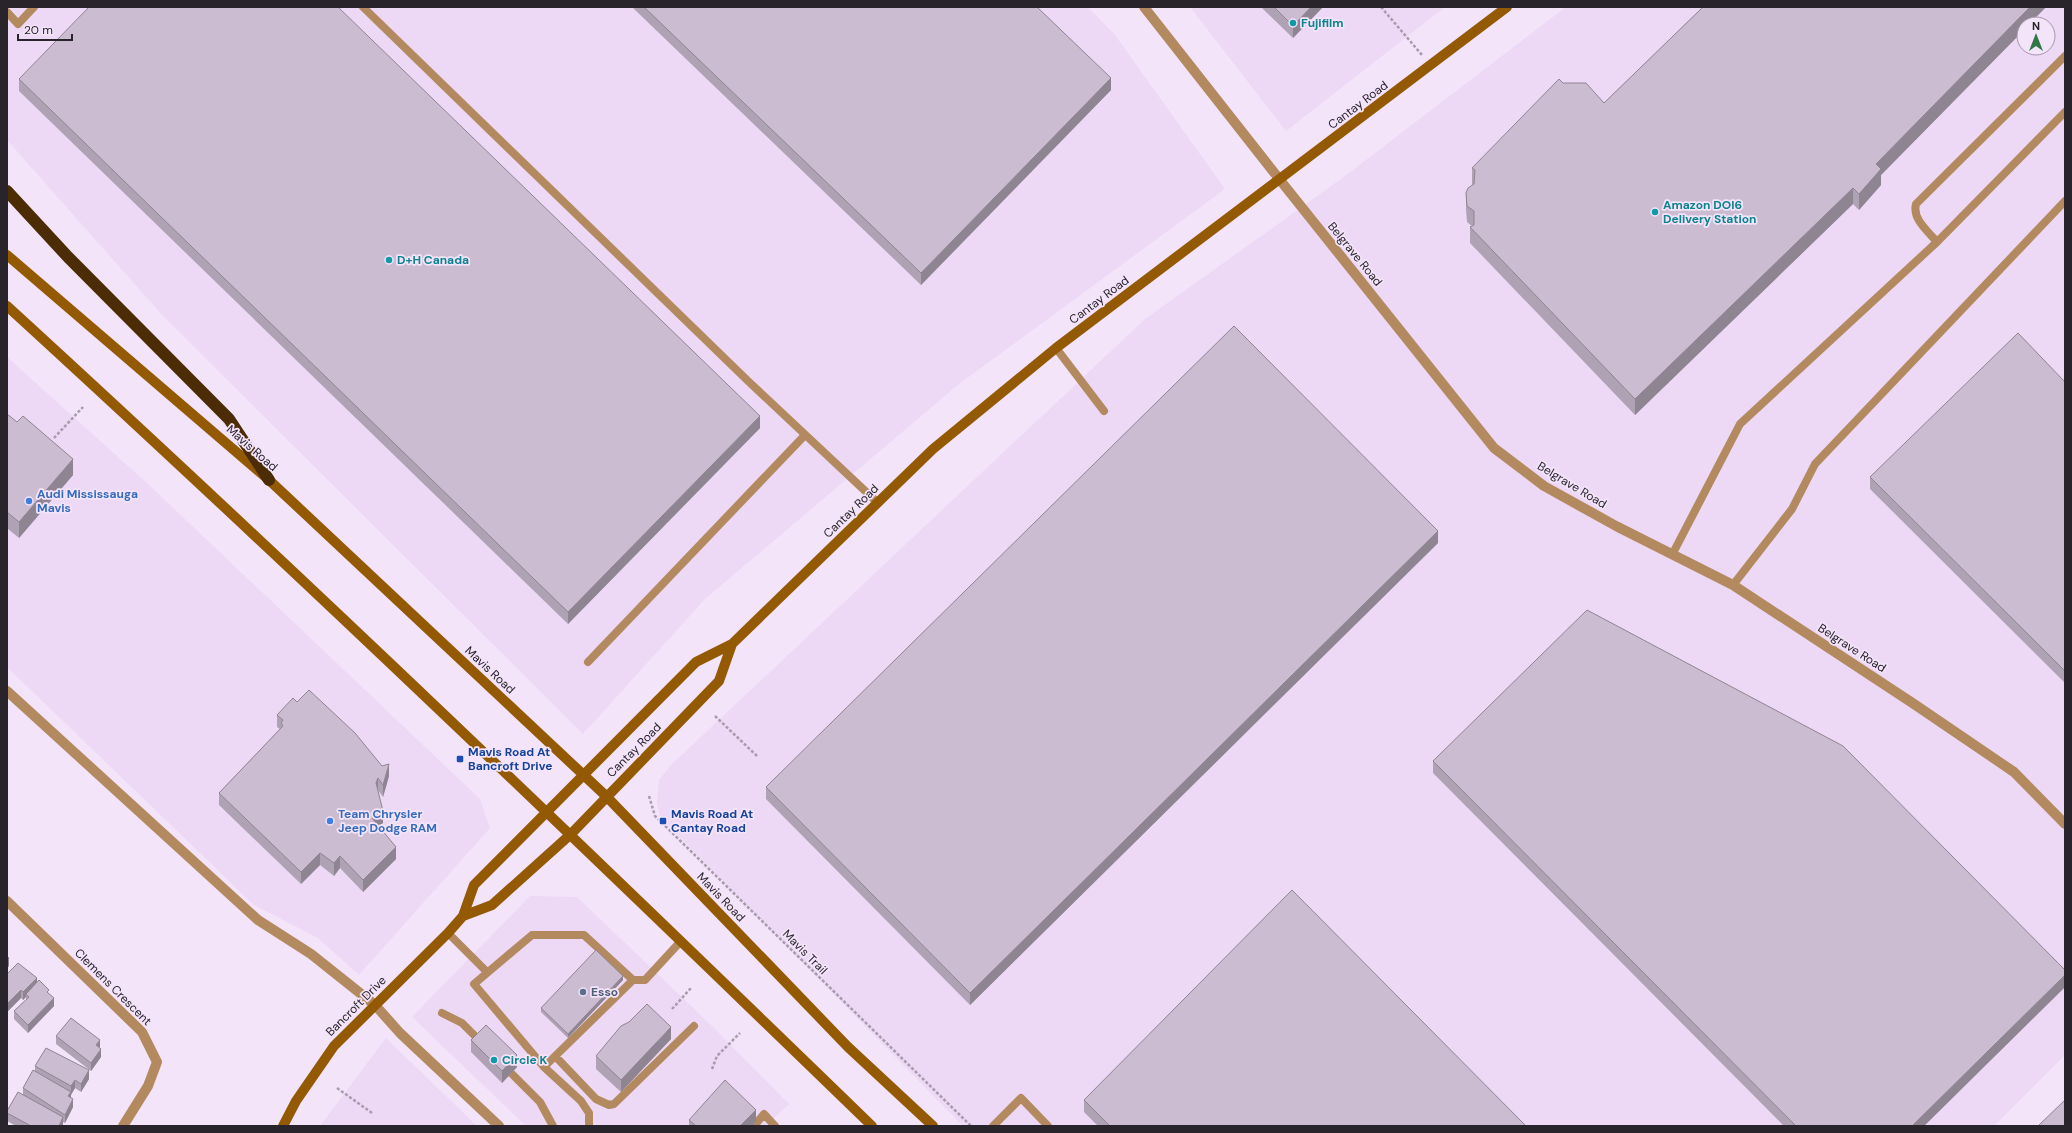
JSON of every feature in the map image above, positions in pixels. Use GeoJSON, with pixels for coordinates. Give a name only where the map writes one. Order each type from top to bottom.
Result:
{"type":"FeatureCollection","features":[{"type":"Feature","properties":{"kind":"highway"},"geometry":{"type":"LineString","coordinates":[[7,191],[68,257],[229,419],[269,480]]}},
{"type":"Feature","properties":{"kind":"main road","name":"Cantay Road"},"geometry":{"type":"LineString","coordinates":[[547,812],[582,774],[696,662],[732,644],[933,449],[1056,348],[1431,66],[1507,7]]}},
{"type":"Feature","properties":{"kind":"main road","name":"Mavis Road"},"geometry":{"type":"LineString","coordinates":[[7,256],[269,480],[606,796],[848,1047],[933,1126]]}},
{"type":"Feature","properties":{"kind":"main road"},"geometry":{"type":"LineString","coordinates":[[7,306],[190,474],[547,812],[872,1126]]}},
{"type":"Feature","properties":{"kind":"main road","name":"Cantay Road"},"geometry":{"type":"LineString","coordinates":[[570,834],[719,681],[732,644]]}},
{"type":"Feature","properties":{"kind":"main road","name":"Bancroft Drive"},"geometry":{"type":"LineString","coordinates":[[283,1126],[296,1102],[334,1046],[448,933],[463,916],[474,885],[547,812]]}},
{"type":"Feature","properties":{"kind":"main road","name":"Bancroft Drive"},"geometry":{"type":"LineString","coordinates":[[463,916],[492,905],[570,834]]}},
{"type":"Feature","properties":{"kind":"street","name":"Belgrave Road"},"geometry":{"type":"LineString","coordinates":[[1144,7],[1494,448],[1544,486],[1672,555],[1733,585],[2014,772],[2065,824]]}},
{"type":"Feature","properties":{"kind":"street"},"geometry":{"type":"LineString","coordinates":[[7,691],[258,920],[311,954],[374,1005],[400,1033],[499,1126]]}},
{"type":"Feature","properties":{"kind":"street","name":"Clemens Crescent"},"geometry":{"type":"LineString","coordinates":[[7,901],[142,1032],[157,1062],[148,1086],[123,1126]]}},
{"type":"Feature","properties":{"kind":"lane"},"geometry":{"type":"LineString","coordinates":[[7,12],[18,24],[34,7]]}},
{"type":"Feature","properties":{"kind":"lane"},"geometry":{"type":"LineString","coordinates":[[363,7],[805,435],[878,503]]}},
{"type":"Feature","properties":{"kind":"lane"},"geometry":{"type":"LineString","coordinates":[[1937,242],[1916,217],[1914,210],[1916,204],[2065,56]]}},
{"type":"Feature","properties":{"kind":"lane"},"geometry":{"type":"LineString","coordinates":[[1672,555],[1740,424],[1937,242],[2065,112]]}},
{"type":"Feature","properties":{"kind":"lane"},"geometry":{"type":"LineString","coordinates":[[1733,585],[1792,509],[1815,464],[2065,201]]}},
{"type":"Feature","properties":{"kind":"lane"},"geometry":{"type":"LineString","coordinates":[[1056,348],[1104,411]]}},
{"type":"Feature","properties":{"kind":"lane"},"geometry":{"type":"LineString","coordinates":[[588,662],[805,435]]}},
{"type":"Feature","properties":{"kind":"lane"},"geometry":{"type":"LineString","coordinates":[[448,933],[486,972]]}},
{"type":"Feature","properties":{"kind":"lane"},"geometry":{"type":"LineString","coordinates":[[589,1126],[589,1113],[581,1101],[544,1067],[474,984],[486,972],[532,935],[584,935],[633,980],[645,980],[681,941]]}},
{"type":"Feature","properties":{"kind":"lane"},"geometry":{"type":"LineString","coordinates":[[544,1067],[556,1057],[633,980]]}},
{"type":"Feature","properties":{"kind":"lane"},"geometry":{"type":"LineString","coordinates":[[442,1013],[462,1023],[481,1042]]}},
{"type":"Feature","properties":{"kind":"lane"},"geometry":{"type":"LineString","coordinates":[[556,1057],[596,1099],[609,1105],[614,1104],[694,1026]]}},
{"type":"Feature","properties":{"kind":"lane"},"geometry":{"type":"LineString","coordinates":[[511,1073],[540,1102],[553,1126]]}},
{"type":"Feature","properties":{"kind":"lane"},"geometry":{"type":"LineString","coordinates":[[993,1126],[1021,1098],[1048,1126]]}},
{"type":"Feature","properties":{"kind":"lane"},"geometry":{"type":"LineString","coordinates":[[754,1126],[764,1114],[775,1126]]}},
{"type":"Feature","properties":{"kind":"path"},"geometry":{"type":"LineString","coordinates":[[1381,7],[1431,66]]}},
{"type":"Feature","properties":{"kind":"path"},"geometry":{"type":"LineString","coordinates":[[54,438],[83,406]]}},
{"type":"Feature","properties":{"kind":"path"},"geometry":{"type":"LineString","coordinates":[[715,716],[757,756]]}},
{"type":"Feature","properties":{"kind":"path","name":"Mavis Trail"},"geometry":{"type":"LineString","coordinates":[[649,796],[654,816],[958,1115],[971,1126]]}},
{"type":"Feature","properties":{"kind":"path"},"geometry":{"type":"LineString","coordinates":[[672,1009],[691,988]]}},
{"type":"Feature","properties":{"kind":"path"},"geometry":{"type":"LineString","coordinates":[[712,1069],[717,1056],[740,1033]]}},
{"type":"Feature","properties":{"kind":"path"},"geometry":{"type":"LineString","coordinates":[[337,1088],[372,1113]]}},
{"type":"Feature","properties":{"kind":"shaded area"},"geometry":{"type":"Polygon","coordinates":[[[7,7],[1088,7],[1115,35],[1225,189],[959,384],[705,599],[583,734],[163,316],[7,140],[7,7]]]}},
{"type":"Feature","properties":{"kind":"shaded area"},"geometry":{"type":"Polygon","coordinates":[[[1190,7],[1445,7],[1286,131],[1190,7]]]}},
{"type":"Feature","properties":{"kind":"shaded area"},"geometry":{"type":"Polygon","coordinates":[[[1566,7],[2065,7],[2065,1055],[1994,1126],[963,1126],[660,817],[657,803],[659,780],[671,765],[1145,319],[1345,176],[1566,7]]]}},
{"type":"Feature","properties":{"kind":"shaded area"},"geometry":{"type":"Polygon","coordinates":[[[7,357],[149,485],[480,799],[490,828],[359,975],[318,938],[254,905],[7,667],[7,357]]]}},
{"type":"Feature","properties":{"kind":"shaded area"},"geometry":{"type":"Polygon","coordinates":[[[530,896],[577,897],[711,1025],[789,1104],[766,1126],[526,1126],[412,1017],[530,896]]]}},
{"type":"Feature","properties":{"kind":"shaded area"},"geometry":{"type":"Polygon","coordinates":[[[386,1038],[477,1126],[320,1126],[386,1038]]]}},
{"type":"Feature","properties":{"kind":"building","name":"D+H Canada"},"geometry":{"type":"Polygon","coordinates":[[[89,7],[338,7],[760,416],[568,612],[19,79],[89,7]]]}},
{"type":"Feature","properties":{"kind":"building"},"geometry":{"type":"Polygon","coordinates":[[[644,7],[1037,7],[1111,78],[921,273],[644,7]]]}},
{"type":"Feature","properties":{"kind":"building"},"geometry":{"type":"Polygon","coordinates":[[[1274,7],[1311,7],[1293,26],[1274,7]]]}},
{"type":"Feature","properties":{"kind":"building","name":"Amazon DOI6 Delivery Station"},"geometry":{"type":"Polygon","coordinates":[[[1703,7],[2030,7],[2021,16],[2016,16],[2016,21],[1876,164],[1881,169],[1859,194],[1853,188],[1635,399],[1470,227],[1474,225],[1474,211],[1467,206],[1466,193],[1468,188],[1474,184],[1475,170],[1472,168],[1559,79],[1563,83],[1586,83],[1604,103],[1703,7]]]}},
{"type":"Feature","properties":{"kind":"building"},"geometry":{"type":"Polygon","coordinates":[[[1234,326],[1438,531],[970,993],[766,787],[1234,326]]]}},
{"type":"Feature","properties":{"kind":"building"},"geometry":{"type":"Polygon","coordinates":[[[2018,333],[2065,382],[2065,671],[1870,477],[2018,333]]]}},
{"type":"Feature","properties":{"kind":"building","name":"Audi Mississauga Mavis"},"geometry":{"type":"Polygon","coordinates":[[[7,414],[17,422],[23,416],[73,459],[19,522],[7,512],[7,414]]]}},
{"type":"Feature","properties":{"kind":"building"},"geometry":{"type":"Polygon","coordinates":[[[1587,610],[1843,746],[2065,970],[2065,975],[1912,1126],[1796,1126],[1433,761],[1587,610]]]}},
{"type":"Feature","properties":{"kind":"building"},"geometry":{"type":"Polygon","coordinates":[[[309,690],[355,733],[382,766],[389,764],[383,785],[378,778],[376,783],[383,811],[372,818],[396,847],[363,880],[340,856],[334,863],[320,853],[301,872],[219,793],[283,726],[281,723],[283,720],[277,715],[293,698],[297,702],[309,690]]]}},
{"type":"Feature","properties":{"kind":"building"},"geometry":{"type":"Polygon","coordinates":[[[1292,890],[1526,1126],[1110,1126],[1084,1100],[1292,890]]]}},
{"type":"Feature","properties":{"kind":"building"},"geometry":{"type":"Polygon","coordinates":[[[596,950],[623,976],[568,1034],[541,1008],[596,950]]]}},
{"type":"Feature","properties":{"kind":"building"},"geometry":{"type":"Polygon","coordinates":[[[18,963],[37,978],[23,992],[21,990],[7,1004],[7,974],[18,963]]]}},
{"type":"Feature","properties":{"kind":"building"},"geometry":{"type":"Polygon","coordinates":[[[39,980],[49,990],[47,992],[54,998],[28,1025],[14,1011],[29,997],[26,994],[39,980]]]}},
{"type":"Feature","properties":{"kind":"building"},"geometry":{"type":"Polygon","coordinates":[[[647,1004],[671,1027],[621,1080],[596,1056],[621,1026],[629,1022],[647,1004]]]}},
{"type":"Feature","properties":{"kind":"building"},"geometry":{"type":"Polygon","coordinates":[[[71,1018],[100,1040],[96,1045],[101,1049],[91,1063],[56,1036],[71,1018]]]}},
{"type":"Feature","properties":{"kind":"building"},"geometry":{"type":"Polygon","coordinates":[[[486,1025],[517,1055],[502,1071],[471,1040],[486,1025]]]}},
{"type":"Feature","properties":{"kind":"building"},"geometry":{"type":"Polygon","coordinates":[[[46,1048],[89,1070],[81,1084],[75,1080],[71,1086],[35,1066],[46,1048]]]}},
{"type":"Feature","properties":{"kind":"building"},"geometry":{"type":"Polygon","coordinates":[[[33,1070],[71,1092],[68,1096],[73,1099],[65,1115],[23,1088],[33,1070]]]}},
{"type":"Feature","properties":{"kind":"building"},"geometry":{"type":"Polygon","coordinates":[[[725,1080],[756,1110],[740,1126],[696,1126],[689,1120],[725,1080]]]}},
{"type":"Feature","properties":{"kind":"building"},"geometry":{"type":"Polygon","coordinates":[[[18,1092],[63,1117],[59,1126],[31,1126],[7,1113],[18,1092]]]}},
{"type":"Feature","properties":{"kind":"building"},"geometry":{"type":"Polygon","coordinates":[[[2065,1100],[2065,1126],[2038,1126],[2065,1100]]]}},
{"type":"Feature","properties":{"kind":"place","name":"Fujifilm"},"geometry":{"type":"Point","coordinates":[1293,23]}},
{"type":"Feature","properties":{"kind":"place","name":"Amazon DOI6 Delivery Station"},"geometry":{"type":"Point","coordinates":[1655,212]}},
{"type":"Feature","properties":{"kind":"place","name":"D+H Canada"},"geometry":{"type":"Point","coordinates":[389,260]}},
{"type":"Feature","properties":{"kind":"place","name":"Audi Mississauga Mavis"},"geometry":{"type":"Point","coordinates":[29,501]}},
{"type":"Feature","properties":{"kind":"place","name":"Mavis Road At Bancroft Drive"},"geometry":{"type":"Point","coordinates":[460,759]}},
{"type":"Feature","properties":{"kind":"place","name":"Team Chrysler Jeep Dodge RAM"},"geometry":{"type":"Point","coordinates":[330,821]}},
{"type":"Feature","properties":{"kind":"place","name":"Mavis Road At Cantay Road"},"geometry":{"type":"Point","coordinates":[663,821]}},
{"type":"Feature","properties":{"kind":"place","name":"Esso"},"geometry":{"type":"Point","coordinates":[583,992]}},
{"type":"Feature","properties":{"kind":"place","name":"Circle K"},"geometry":{"type":"Point","coordinates":[494,1060]}}]}
